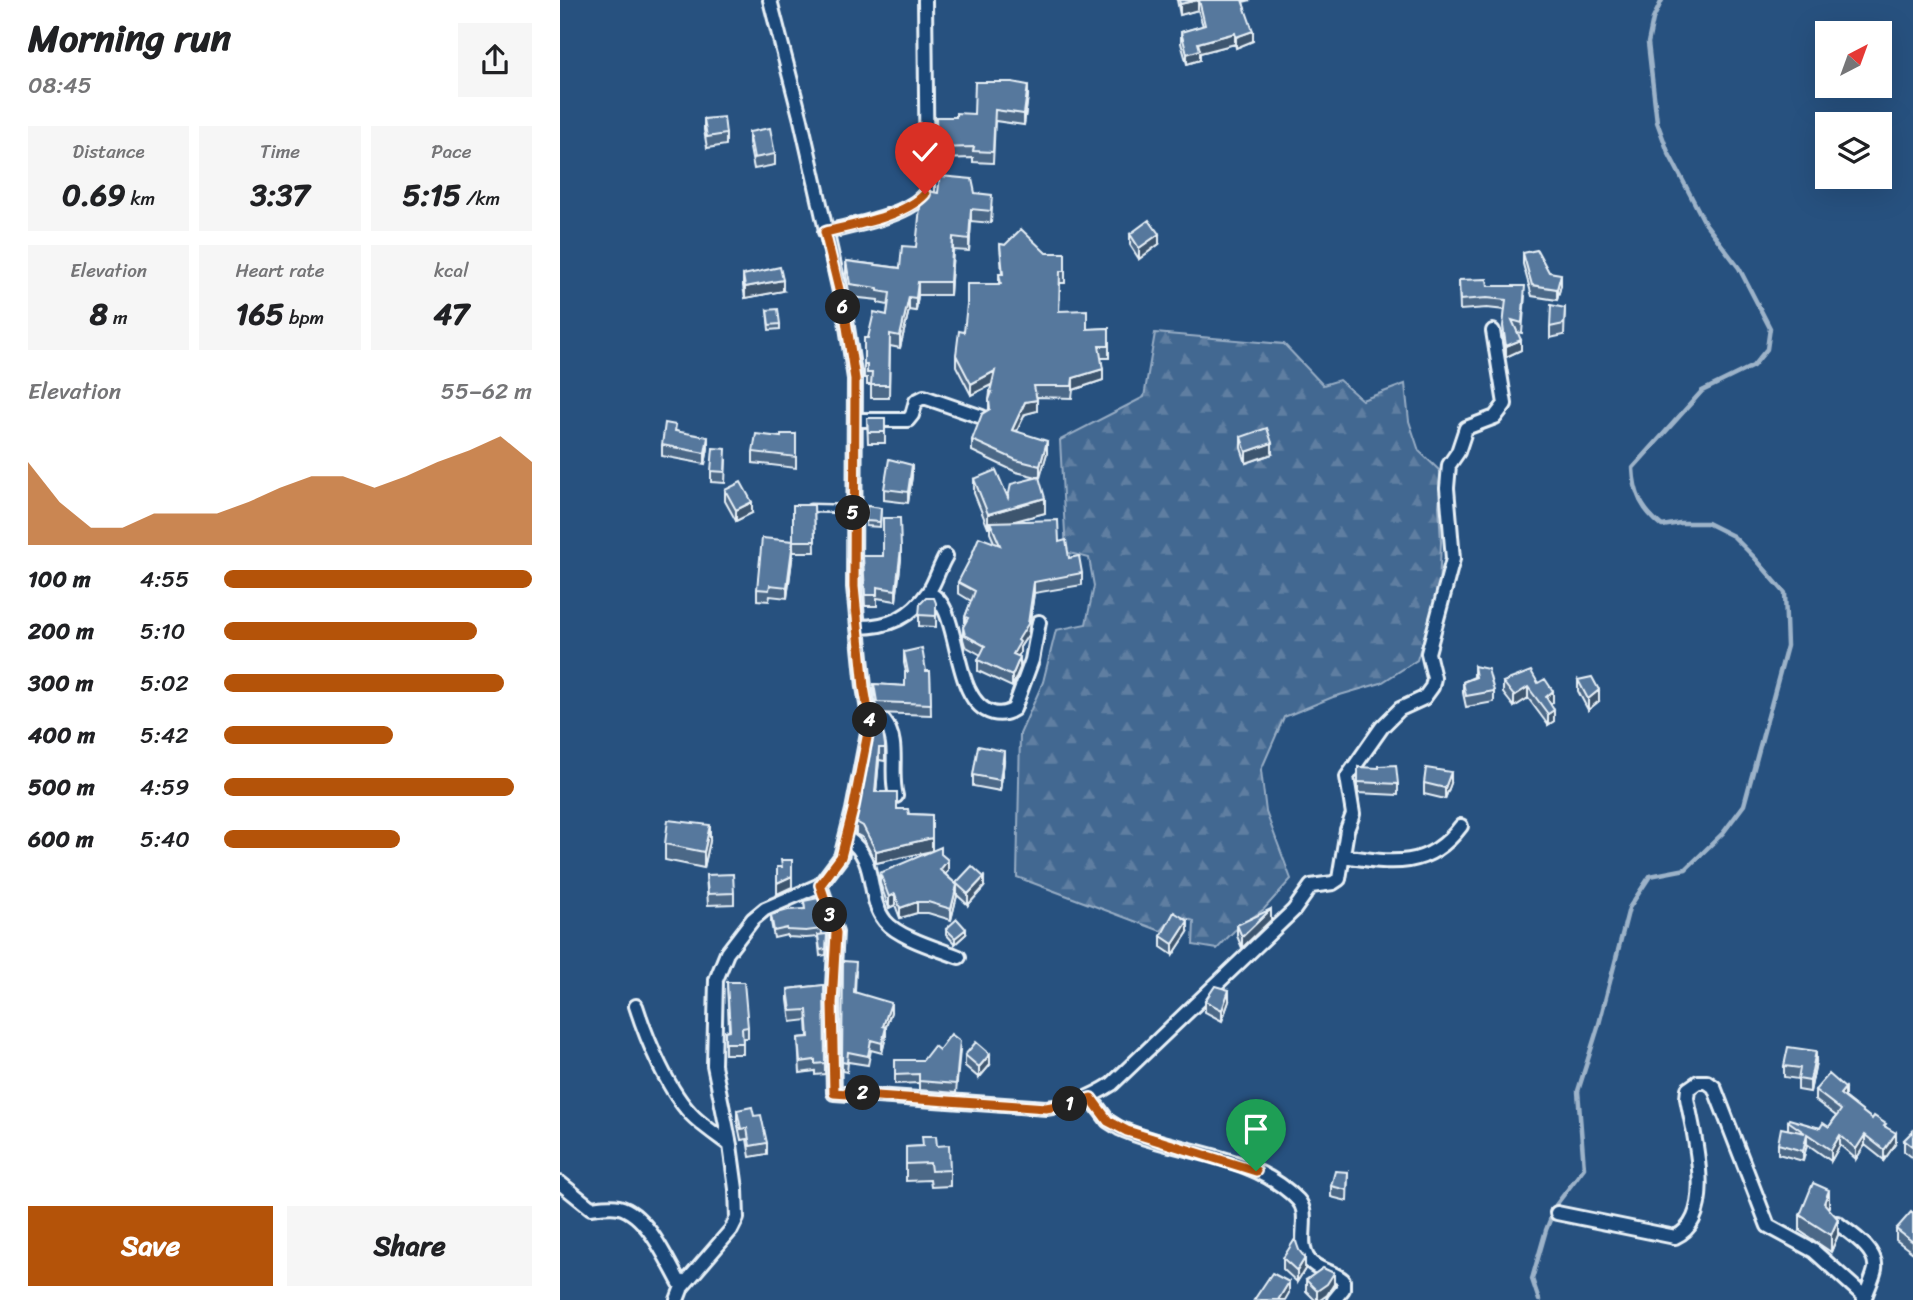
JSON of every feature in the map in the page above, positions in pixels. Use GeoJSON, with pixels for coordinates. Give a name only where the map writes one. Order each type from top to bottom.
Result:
{"type":"FeatureCollection","features":[{"type":"Feature","properties":{"kind":"street"},"geometry":{"type":"LineString","coordinates":[[677,1300],[682,1287],[731,1230],[737,1218],[730,1145],[714,1065],[716,981],[727,953],[753,919],[765,909],[820,885],[841,857],[870,722],[854,587],[855,379],[845,314],[801,120],[770,0]]}},
{"type":"Feature","properties":{"kind":"street"},"geometry":{"type":"LineString","coordinates":[[825,232],[911,206],[927,191],[925,0]]}},
{"type":"Feature","properties":{"kind":"street"},"geometry":{"type":"LineString","coordinates":[[820,885],[836,933],[832,1003],[834,1093],[1046,1108],[1091,1098],[1112,1084],[1294,910],[1311,886],[1338,881],[1347,830],[1353,814],[1347,777],[1382,727],[1400,709],[1424,698],[1432,687],[1434,678],[1428,653],[1453,559],[1447,488],[1449,465],[1458,452],[1466,428],[1495,417],[1505,404],[1493,331]]}},
{"type":"Feature","properties":{"kind":"street"},"geometry":{"type":"LineString","coordinates":[[856,420],[908,419],[916,401],[924,397],[982,417]]}},
{"type":"Feature","properties":{"kind":"street"},"geometry":{"type":"LineString","coordinates":[[858,627],[876,627],[905,617],[928,593],[946,556]]}},
{"type":"Feature","properties":{"kind":"street"},"geometry":{"type":"LineString","coordinates":[[928,593],[934,594],[944,610],[972,698],[990,712],[1006,713],[1014,709],[1031,660],[1039,622]]}},
{"type":"Feature","properties":{"kind":"street"},"geometry":{"type":"LineString","coordinates":[[870,722],[884,720],[891,732],[896,796]]}},
{"type":"Feature","properties":{"kind":"street"},"geometry":{"type":"LineString","coordinates":[[1344,856],[1400,862],[1413,860],[1441,849],[1461,826]]}},
{"type":"Feature","properties":{"kind":"street"},"geometry":{"type":"LineString","coordinates":[[847,838],[864,857],[881,914],[888,924],[906,935],[959,957]]}},
{"type":"Feature","properties":{"kind":"street"},"geometry":{"type":"LineString","coordinates":[[636,1006],[645,1036],[680,1100],[694,1117],[730,1145]]}},
{"type":"Feature","properties":{"kind":"street"},"geometry":{"type":"LineString","coordinates":[[1557,1213],[1675,1237],[1684,1233],[1696,1213],[1701,1178],[1687,1098],[1688,1089],[1698,1082],[1707,1082],[1714,1087],[1768,1226],[1814,1251],[1864,1299],[1875,1271],[1874,1258],[1838,1223]]}},
{"type":"Feature","properties":{"kind":"street"},"geometry":{"type":"LineString","coordinates":[[1091,1098],[1108,1121],[1119,1128],[1256,1171],[1292,1195],[1303,1209],[1302,1237],[1307,1257],[1314,1265],[1343,1280],[1343,1289],[1334,1300]]}},
{"type":"Feature","properties":{"kind":"street"},"geometry":{"type":"LineString","coordinates":[[560,1183],[591,1208],[618,1207],[643,1223],[682,1287]]}},
{"type":"Feature","properties":{"kind":"lane"},"geometry":{"type":"LineString","coordinates":[[810,508],[853,509]]}},
{"type":"Feature","properties":{"kind":"green space"},"geometry":{"type":"Polygon","coordinates":[[[1155,333],[1284,344],[1323,385],[1339,380],[1362,400],[1405,384],[1409,421],[1419,451],[1442,473],[1439,506],[1439,589],[1417,660],[1381,683],[1333,697],[1284,717],[1261,770],[1266,812],[1291,879],[1264,909],[1234,931],[1217,949],[1193,945],[1194,921],[1175,915],[1161,931],[1017,877],[1020,734],[1043,682],[1056,630],[1086,624],[1094,586],[1089,558],[1066,552],[1060,440],[1144,397],[1155,333]]]}},
{"type":"Feature","properties":{"kind":"building"},"geometry":{"type":"Polygon","coordinates":[[[1179,0],[1198,0],[1180,4],[1179,0]]]}},
{"type":"Feature","properties":{"kind":"building"},"geometry":{"type":"Polygon","coordinates":[[[1199,0],[1242,0],[1253,31],[1236,37],[1235,33],[1198,43],[1200,50],[1187,54],[1181,32],[1205,25],[1199,0]]]}},
{"type":"Feature","properties":{"kind":"building"},"geometry":{"type":"Polygon","coordinates":[[[975,82],[1028,85],[1024,114],[995,110],[993,152],[973,151],[974,147],[937,148],[936,117],[956,117],[956,113],[974,114],[975,82]]]}},
{"type":"Feature","properties":{"kind":"building"},"geometry":{"type":"Polygon","coordinates":[[[724,117],[726,134],[707,137],[704,119],[724,117]]]}},
{"type":"Feature","properties":{"kind":"building"},"geometry":{"type":"Polygon","coordinates":[[[770,128],[775,154],[754,158],[749,132],[770,128]]]}},
{"type":"Feature","properties":{"kind":"building"},"geometry":{"type":"Polygon","coordinates":[[[940,176],[972,179],[975,193],[992,195],[991,211],[971,209],[969,239],[953,237],[950,282],[918,282],[916,298],[909,297],[900,336],[890,334],[889,385],[871,385],[872,373],[867,373],[867,365],[864,365],[864,338],[868,338],[874,312],[887,315],[890,293],[878,291],[878,288],[850,284],[846,261],[900,268],[902,246],[916,247],[921,197],[928,191],[938,193],[940,176]]]}},
{"type":"Feature","properties":{"kind":"building"},"geometry":{"type":"Polygon","coordinates":[[[1149,220],[1159,234],[1139,248],[1130,234],[1149,220]]]}},
{"type":"Feature","properties":{"kind":"building"},"geometry":{"type":"Polygon","coordinates":[[[1021,229],[1046,253],[1065,253],[1065,271],[1060,271],[1059,311],[1087,310],[1087,329],[1109,328],[1109,346],[1099,346],[1103,369],[1073,378],[1072,386],[1034,386],[1037,400],[1025,402],[1012,430],[1047,441],[1040,466],[1016,460],[972,440],[982,414],[990,409],[990,392],[995,371],[971,384],[956,355],[959,331],[964,332],[967,284],[1001,284],[999,274],[1003,274],[1000,244],[1005,245],[1021,229]]]}},
{"type":"Feature","properties":{"kind":"building"},"geometry":{"type":"Polygon","coordinates":[[[1537,250],[1549,272],[1561,274],[1557,289],[1532,285],[1523,253],[1537,250]]]}},
{"type":"Feature","properties":{"kind":"building"},"geometry":{"type":"Polygon","coordinates":[[[780,267],[783,280],[745,287],[743,275],[780,267]]]}},
{"type":"Feature","properties":{"kind":"building"},"geometry":{"type":"Polygon","coordinates":[[[1487,279],[1488,286],[1525,286],[1522,323],[1512,320],[1521,340],[1506,346],[1503,326],[1506,300],[1460,300],[1459,280],[1487,279]]]}},
{"type":"Feature","properties":{"kind":"building"},"geometry":{"type":"Polygon","coordinates":[[[1551,305],[1565,308],[1564,324],[1550,327],[1551,305]]]}},
{"type":"Feature","properties":{"kind":"building"},"geometry":{"type":"Polygon","coordinates":[[[778,309],[780,324],[769,325],[767,310],[778,309]]]}},
{"type":"Feature","properties":{"kind":"building"},"geometry":{"type":"Polygon","coordinates":[[[867,418],[885,418],[885,432],[868,432],[867,418]]]}},
{"type":"Feature","properties":{"kind":"building"},"geometry":{"type":"Polygon","coordinates":[[[665,423],[676,425],[675,431],[708,437],[705,453],[662,445],[665,423]]]}},
{"type":"Feature","properties":{"kind":"building"},"geometry":{"type":"Polygon","coordinates":[[[1267,428],[1272,443],[1246,452],[1241,437],[1267,428]]]}},
{"type":"Feature","properties":{"kind":"building"},"geometry":{"type":"Polygon","coordinates":[[[756,434],[781,437],[781,434],[796,434],[796,457],[753,452],[756,434]]]}},
{"type":"Feature","properties":{"kind":"building"},"geometry":{"type":"Polygon","coordinates":[[[713,448],[726,449],[725,472],[711,471],[713,448]]]}},
{"type":"Feature","properties":{"kind":"building"},"geometry":{"type":"Polygon","coordinates":[[[889,459],[912,465],[908,492],[884,489],[889,459]]]}},
{"type":"Feature","properties":{"kind":"building"},"geometry":{"type":"Polygon","coordinates":[[[996,470],[1008,498],[1011,484],[1039,477],[1045,498],[988,514],[974,479],[996,470]]]}},
{"type":"Feature","properties":{"kind":"building"},"geometry":{"type":"Polygon","coordinates":[[[741,482],[752,502],[736,510],[725,490],[741,482]]]}},
{"type":"Feature","properties":{"kind":"building"},"geometry":{"type":"Polygon","coordinates":[[[793,505],[814,505],[815,541],[793,541],[793,505]]]}},
{"type":"Feature","properties":{"kind":"building"},"geometry":{"type":"Polygon","coordinates":[[[867,506],[881,508],[880,522],[866,521],[867,506]]]}},
{"type":"Feature","properties":{"kind":"building"},"geometry":{"type":"Polygon","coordinates":[[[883,518],[900,518],[901,548],[896,590],[877,587],[877,595],[865,595],[863,556],[883,556],[883,518]]]}},
{"type":"Feature","properties":{"kind":"building"},"geometry":{"type":"Polygon","coordinates":[[[1058,520],[1059,542],[1066,540],[1069,558],[1079,556],[1082,573],[1034,582],[1028,624],[1013,654],[1020,657],[1012,676],[978,660],[985,646],[965,635],[963,627],[975,591],[958,582],[979,537],[1000,545],[990,522],[1058,520]]]}},
{"type":"Feature","properties":{"kind":"building"},"geometry":{"type":"Polygon","coordinates":[[[762,538],[793,541],[787,587],[770,585],[769,590],[757,589],[762,538]]]}},
{"type":"Feature","properties":{"kind":"building"},"geometry":{"type":"Polygon","coordinates":[[[926,598],[934,598],[936,616],[919,615],[920,604],[926,598]]]}},
{"type":"Feature","properties":{"kind":"building"},"geometry":{"type":"Polygon","coordinates":[[[922,648],[926,671],[930,671],[931,704],[877,702],[874,684],[905,686],[905,672],[908,672],[904,652],[922,648]]]}},
{"type":"Feature","properties":{"kind":"building"},"geometry":{"type":"Polygon","coordinates":[[[1474,666],[1488,669],[1494,691],[1466,696],[1463,682],[1476,677],[1474,666]]]}},
{"type":"Feature","properties":{"kind":"building"},"geometry":{"type":"Polygon","coordinates":[[[1531,671],[1538,683],[1545,679],[1553,691],[1546,697],[1554,710],[1548,714],[1528,687],[1514,696],[1503,682],[1531,671]]]}},
{"type":"Feature","properties":{"kind":"building"},"geometry":{"type":"Polygon","coordinates":[[[1592,677],[1599,690],[1588,699],[1578,680],[1592,677]]]}},
{"type":"Feature","properties":{"kind":"building"},"geometry":{"type":"Polygon","coordinates":[[[876,724],[882,725],[885,748],[879,748],[875,792],[897,792],[897,809],[908,809],[909,814],[932,815],[932,838],[876,851],[863,826],[856,822],[876,724]]]}},
{"type":"Feature","properties":{"kind":"building"},"geometry":{"type":"Polygon","coordinates":[[[978,746],[1004,751],[1000,780],[973,775],[978,746]]]}},
{"type":"Feature","properties":{"kind":"building"},"geometry":{"type":"Polygon","coordinates":[[[1396,765],[1398,784],[1358,782],[1358,767],[1379,768],[1396,765]]]}},
{"type":"Feature","properties":{"kind":"building"},"geometry":{"type":"Polygon","coordinates":[[[1426,768],[1451,772],[1445,788],[1424,783],[1426,768]]]}},
{"type":"Feature","properties":{"kind":"building"},"geometry":{"type":"Polygon","coordinates":[[[668,820],[710,825],[704,852],[665,844],[668,820]]]}},
{"type":"Feature","properties":{"kind":"building"},"geometry":{"type":"Polygon","coordinates":[[[941,847],[941,854],[948,860],[940,870],[957,885],[951,909],[928,902],[917,902],[900,908],[895,894],[889,897],[880,873],[941,847]]]}},
{"type":"Feature","properties":{"kind":"building"},"geometry":{"type":"Polygon","coordinates":[[[781,860],[792,860],[792,876],[777,883],[777,867],[782,867],[781,860]]]}},
{"type":"Feature","properties":{"kind":"building"},"geometry":{"type":"Polygon","coordinates":[[[972,866],[984,877],[968,894],[956,883],[972,866]]]}},
{"type":"Feature","properties":{"kind":"building"},"geometry":{"type":"Polygon","coordinates":[[[733,874],[734,893],[708,894],[706,875],[733,874]]]}},
{"type":"Feature","properties":{"kind":"building"},"geometry":{"type":"Polygon","coordinates":[[[818,898],[822,910],[822,929],[806,931],[787,928],[774,931],[771,915],[805,909],[804,901],[818,898]]]}},
{"type":"Feature","properties":{"kind":"building"},"geometry":{"type":"Polygon","coordinates":[[[1271,909],[1242,937],[1237,925],[1271,909]]]}},
{"type":"Feature","properties":{"kind":"building"},"geometry":{"type":"Polygon","coordinates":[[[1174,912],[1188,921],[1173,944],[1161,936],[1174,912]]]}},
{"type":"Feature","properties":{"kind":"building"},"geometry":{"type":"Polygon","coordinates":[[[957,919],[966,929],[955,938],[946,929],[957,919]]]}},
{"type":"Feature","properties":{"kind":"building"},"geometry":{"type":"Polygon","coordinates":[[[827,934],[826,949],[820,950],[818,935],[827,934]]]}},
{"type":"Feature","properties":{"kind":"building"},"geometry":{"type":"Polygon","coordinates":[[[843,961],[856,962],[854,992],[891,1003],[883,1026],[886,1027],[882,1043],[871,1040],[868,1056],[848,1052],[847,1063],[842,1062],[843,961]]]}},
{"type":"Feature","properties":{"kind":"building"},"geometry":{"type":"Polygon","coordinates":[[[727,982],[744,982],[748,1027],[742,1028],[743,1043],[725,1043],[725,1031],[730,1030],[727,982]]]}},
{"type":"Feature","properties":{"kind":"building"},"geometry":{"type":"Polygon","coordinates":[[[824,985],[825,1063],[815,1064],[815,1060],[800,1062],[798,1038],[809,1037],[807,1010],[791,1011],[788,989],[824,985]]]}},
{"type":"Feature","properties":{"kind":"building"},"geometry":{"type":"Polygon","coordinates":[[[1215,986],[1229,990],[1222,1010],[1205,1001],[1215,986]]]}},
{"type":"Feature","properties":{"kind":"building"},"geometry":{"type":"Polygon","coordinates":[[[951,1034],[960,1041],[956,1084],[919,1081],[919,1074],[895,1075],[895,1060],[923,1060],[934,1046],[939,1050],[951,1034]]]}},
{"type":"Feature","properties":{"kind":"building"},"geometry":{"type":"Polygon","coordinates":[[[976,1042],[990,1054],[979,1067],[965,1055],[976,1042]]]}},
{"type":"Feature","properties":{"kind":"building"},"geometry":{"type":"Polygon","coordinates":[[[1788,1047],[1816,1051],[1810,1081],[1798,1079],[1800,1068],[1784,1066],[1788,1047]]]}},
{"type":"Feature","properties":{"kind":"building"},"geometry":{"type":"Polygon","coordinates":[[[1829,1074],[1845,1088],[1840,1094],[1872,1119],[1874,1116],[1896,1133],[1884,1150],[1865,1135],[1856,1149],[1840,1135],[1831,1150],[1807,1134],[1803,1151],[1778,1144],[1781,1128],[1805,1133],[1788,1121],[1789,1119],[1820,1128],[1823,1123],[1829,1127],[1841,1110],[1815,1090],[1829,1074]]]}},
{"type":"Feature","properties":{"kind":"building"},"geometry":{"type":"Polygon","coordinates":[[[752,1107],[754,1116],[761,1115],[767,1143],[750,1146],[747,1128],[741,1129],[737,1110],[752,1107]]]}},
{"type":"Feature","properties":{"kind":"building"},"geometry":{"type":"Polygon","coordinates":[[[1913,1131],[1913,1147],[1904,1140],[1913,1131]]]}},
{"type":"Feature","properties":{"kind":"building"},"geometry":{"type":"Polygon","coordinates":[[[922,1136],[936,1136],[937,1146],[949,1145],[950,1170],[931,1171],[930,1163],[906,1164],[906,1147],[923,1146],[922,1136]]]}},
{"type":"Feature","properties":{"kind":"building"},"geometry":{"type":"Polygon","coordinates":[[[1335,1171],[1348,1172],[1347,1190],[1331,1186],[1335,1171]]]}},
{"type":"Feature","properties":{"kind":"building"},"geometry":{"type":"Polygon","coordinates":[[[1813,1183],[1829,1190],[1824,1203],[1838,1219],[1831,1235],[1800,1215],[1813,1183]]]}},
{"type":"Feature","properties":{"kind":"building"},"geometry":{"type":"Polygon","coordinates":[[[1911,1212],[1913,1214],[1913,1242],[1896,1229],[1911,1212]]]}},
{"type":"Feature","properties":{"kind":"building"},"geometry":{"type":"Polygon","coordinates":[[[1295,1239],[1305,1258],[1297,1271],[1283,1258],[1295,1239]]]}},
{"type":"Feature","properties":{"kind":"building"},"geometry":{"type":"Polygon","coordinates":[[[1323,1268],[1334,1273],[1327,1284],[1317,1291],[1306,1280],[1323,1268]]]}},
{"type":"Feature","properties":{"kind":"building"},"geometry":{"type":"Polygon","coordinates":[[[1272,1273],[1289,1282],[1278,1300],[1254,1300],[1272,1273]]]}},
{"type":"Feature","properties":{"kind":"waterway"},"geometry":{"type":"LineString","coordinates":[[1539,1300],[1532,1279],[1546,1230],[1556,1205],[1584,1168],[1578,1091],[1599,1024],[1629,908],[1650,876],[1686,869],[1723,833],[1744,805],[1787,646],[1785,593],[1754,557],[1733,536],[1707,523],[1662,526],[1644,507],[1635,486],[1633,468],[1702,391],[1753,366],[1767,349],[1770,328],[1739,268],[1705,223],[1668,152],[1657,122],[1648,43],[1653,19],[1662,0]]}},
{"type":"Feature","properties":{"kind":"route"},"geometry":{"type":"LineString","coordinates":[[925,194],[911,206],[825,232],[845,314],[855,379],[854,587],[870,722],[847,838],[841,857],[820,885],[836,933],[837,946],[832,1003],[834,1093],[1032,1108],[1060,1106],[1091,1098],[1108,1121],[1119,1128],[1256,1171]]}}]}
